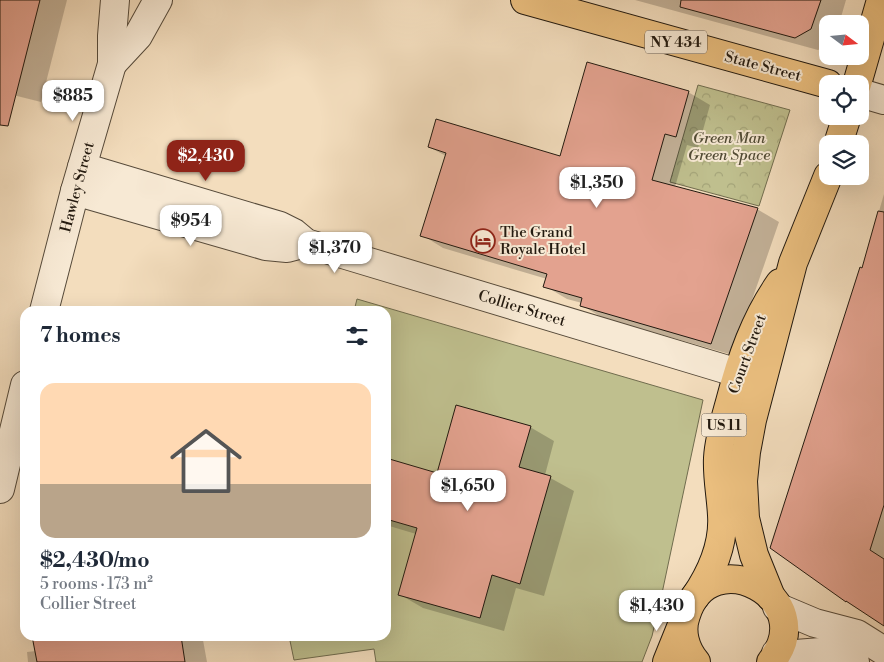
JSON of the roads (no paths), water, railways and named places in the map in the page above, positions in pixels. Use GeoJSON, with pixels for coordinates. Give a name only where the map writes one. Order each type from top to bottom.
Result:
{"type":"FeatureCollection","features":[{"type":"Feature","properties":{"kind":"main road","name":"State Street"},"geometry":{"type":"LineString","coordinates":[[525,0],[819,82]]}},
{"type":"Feature","properties":{"kind":"main road"},"geometry":{"type":"LineString","coordinates":[[860,75],[881,0]]}},
{"type":"Feature","properties":{"kind":"main road","name":"Court Street"},"geometry":{"type":"LineString","coordinates":[[774,602],[754,555],[747,531],[743,481],[752,420],[793,263],[824,185]]}},
{"type":"Feature","properties":{"kind":"main road","name":"Court Street"},"geometry":{"type":"LineString","coordinates":[[666,662],[690,606],[712,569],[720,542],[722,523],[718,456],[725,420],[738,373],[754,327],[761,313],[793,263]]}},
{"type":"Feature","properties":{"kind":"main road"},"geometry":{"type":"LineString","coordinates":[[696,662],[686,644],[683,627],[690,606],[714,583],[736,579],[753,584],[763,589],[774,602]]}},
{"type":"Feature","properties":{"kind":"main road","name":"US 11"},"geometry":{"type":"LineString","coordinates":[[774,602],[782,618],[783,630],[781,642],[774,658]]}},
{"type":"Feature","properties":{"kind":"street","name":"Hawley Street"},"geometry":{"type":"LineString","coordinates":[[45,306],[112,64],[114,0]]}},
{"type":"Feature","properties":{"kind":"street","name":"Hawley Street"},"geometry":{"type":"LineString","coordinates":[[112,64],[138,36],[158,0]]}},
{"type":"Feature","properties":{"kind":"street"},"geometry":{"type":"LineString","coordinates":[[869,96],[884,100]]}},
{"type":"Feature","properties":{"kind":"street","name":"Collier Street"},"geometry":{"type":"LineString","coordinates":[[79,179],[266,246],[287,248],[306,243],[738,373]]}},
{"type":"Feature","properties":{"kind":"street"},"geometry":{"type":"LineString","coordinates":[[0,489],[20,407]]}},
{"type":"Feature","properties":{"kind":"street"},"geometry":{"type":"LineString","coordinates":[[774,602],[815,623],[857,634],[884,651]]}},
{"type":"Feature","properties":{"kind":"street"},"geometry":{"type":"LineString","coordinates":[[774,658],[821,652],[855,662]]}},
{"type":"Feature","properties":{"kind":"place","name":"The Grand Royale Hotel"},"geometry":{"type":"Point","coordinates":[483,241]}},
{"type":"Feature","properties":{"kind":"park label","name":"Green Man Green Space"},"geometry":{"type":"Point","coordinates":[729,146]}}]}
